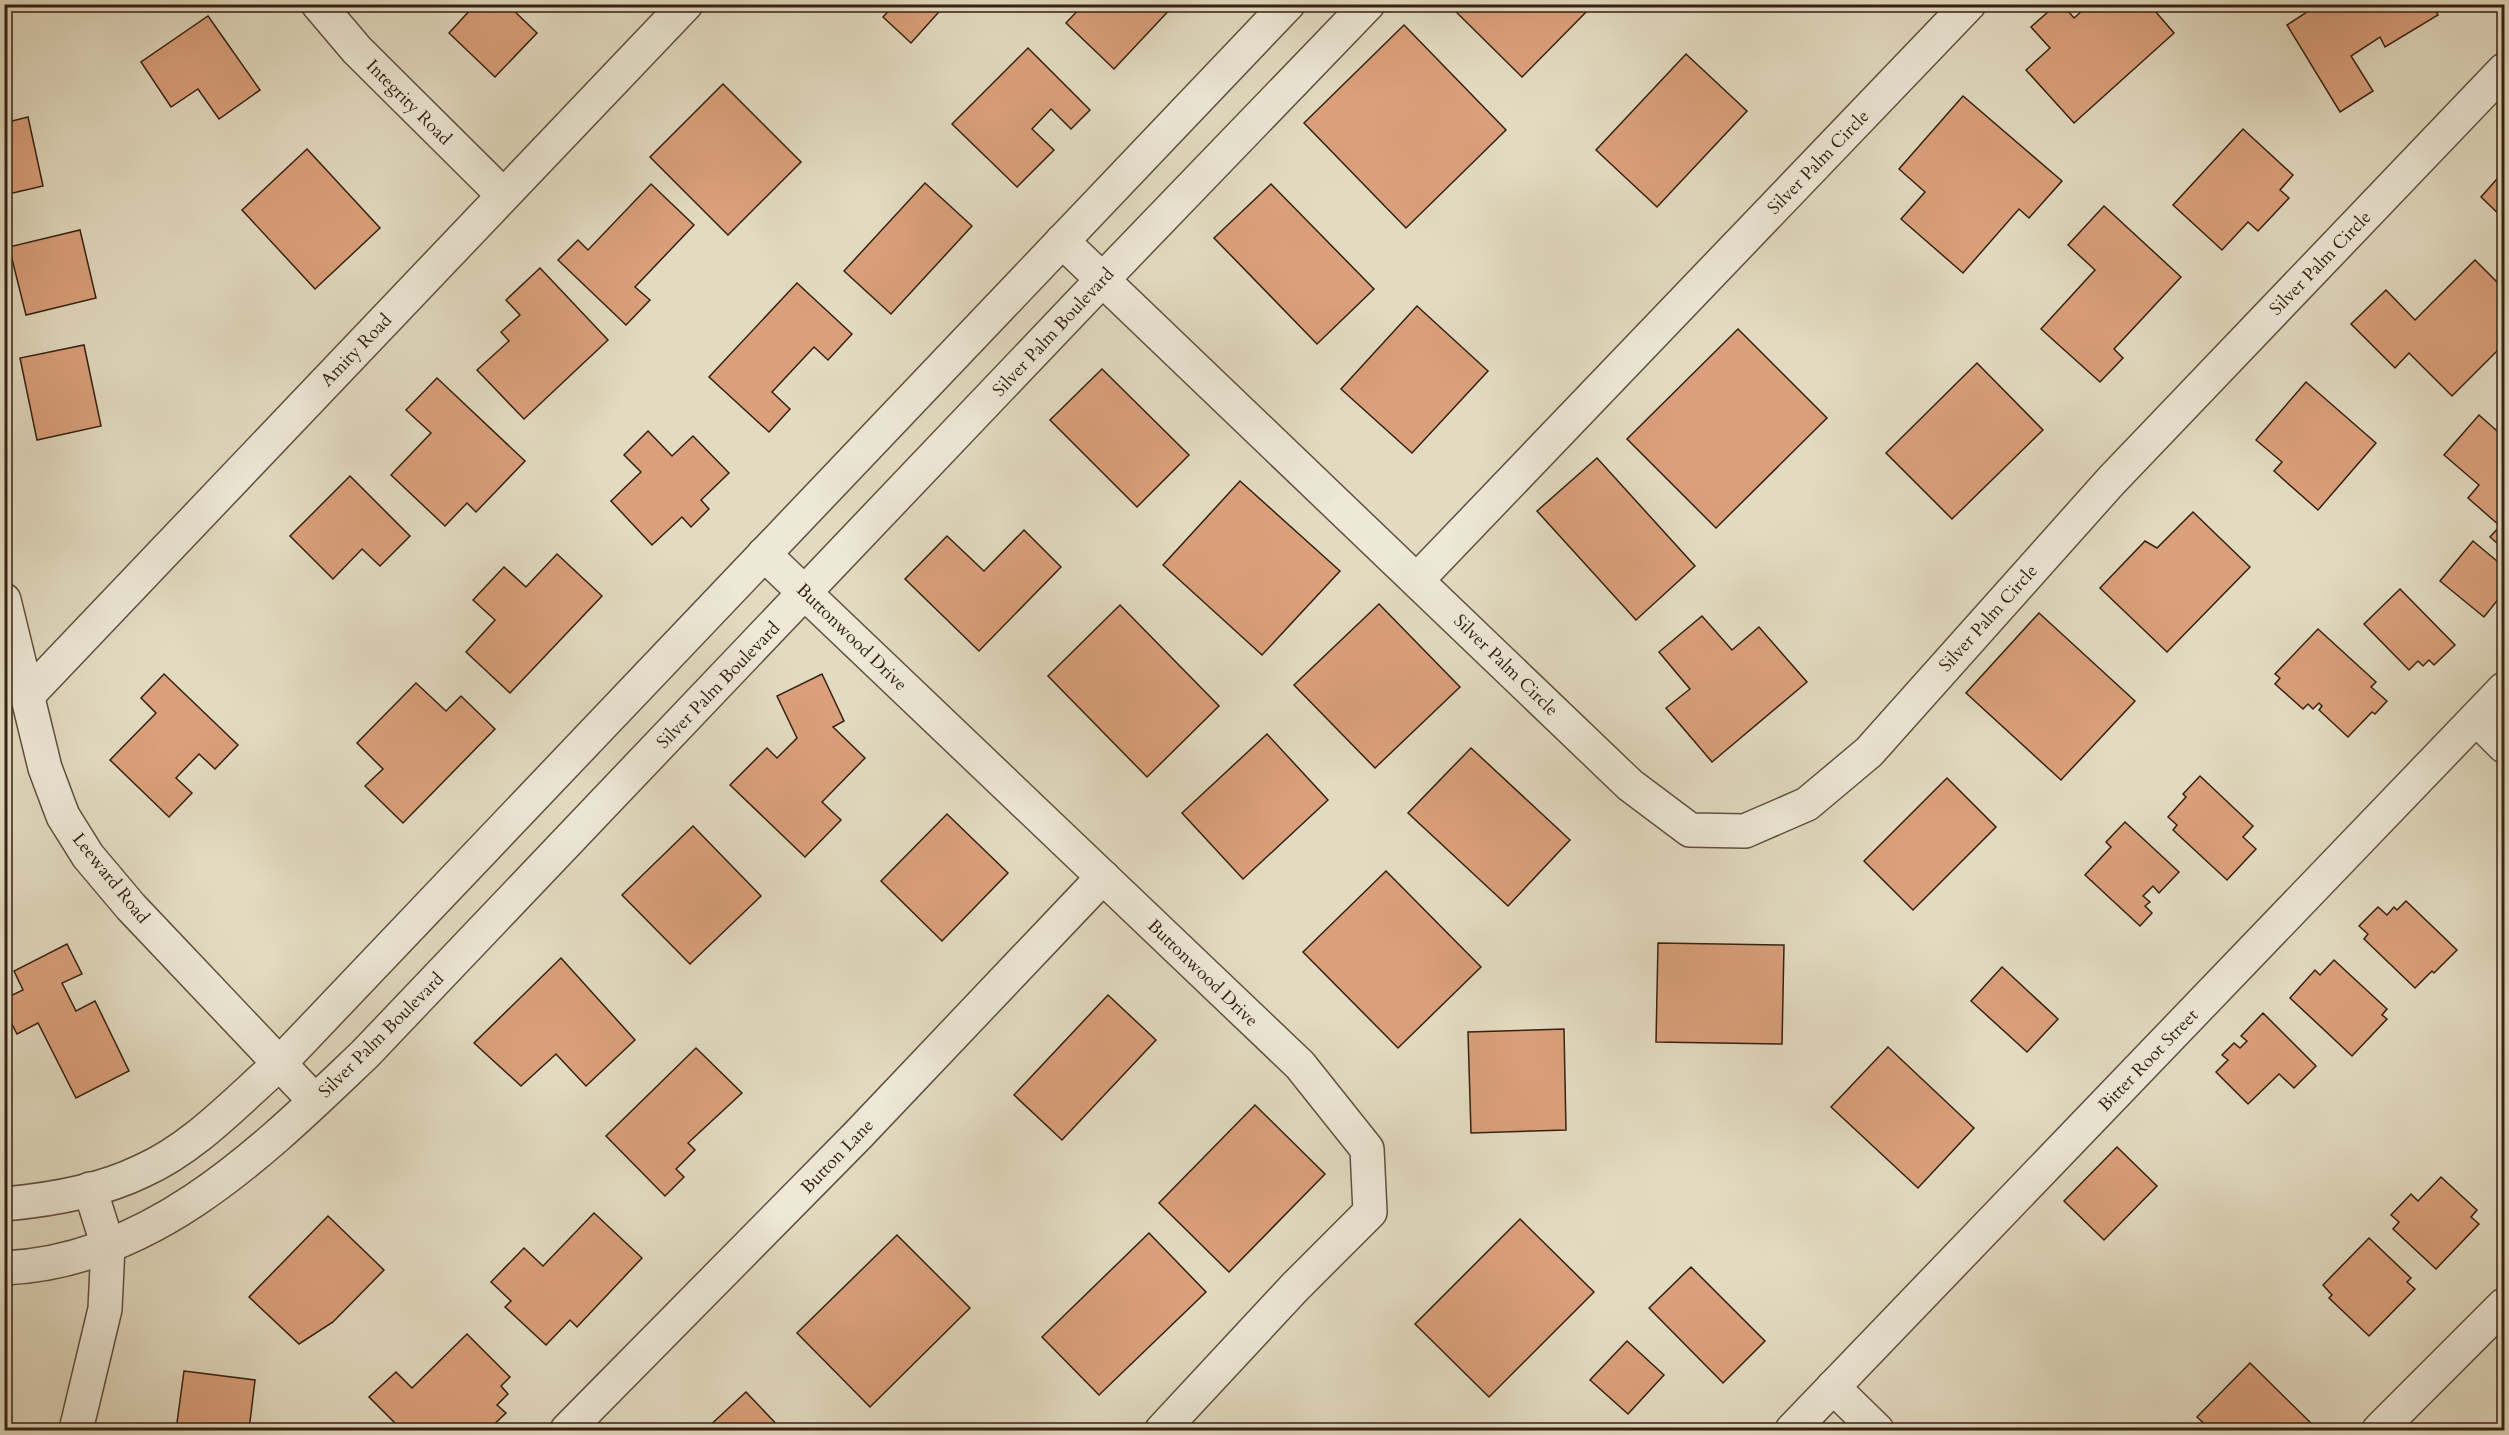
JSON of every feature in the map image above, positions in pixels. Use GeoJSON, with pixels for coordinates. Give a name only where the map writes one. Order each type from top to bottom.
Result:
{"type":"FeatureCollection","features":[{"type":"Feature","properties":{"kind":"street","name":"Integrity Road"},"geometry":{"type":"LineString","coordinates":[[318,4],[357,50],[503,195]]}},
{"type":"Feature","properties":{"kind":"street","name":"Amity Road"},"geometry":{"type":"LineString","coordinates":[[27,696],[686,4]]}},
{"type":"Feature","properties":{"kind":"street"},"geometry":{"type":"LineString","coordinates":[[4,1204],[90,1190],[143,1171],[195,1138],[278,1065],[1288,4]]}},
{"type":"Feature","properties":{"kind":"street","name":"Silver Palm Boulevard"},"geometry":{"type":"LineString","coordinates":[[4,1268],[32,1267],[108,1246],[177,1212],[231,1175],[315,1101],[365,1054],[1368,4]]}},
{"type":"Feature","properties":{"kind":"street","name":"Silver Palm Circle"},"geometry":{"type":"LineString","coordinates":[[1418,579],[1969,4]]}},
{"type":"Feature","properties":{"kind":"street","name":"Silver Palm Circle"},"geometry":{"type":"LineString","coordinates":[[1062,241],[1418,579],[1630,785],[1690,830],[1745,831],[1807,804],[1869,752],[2111,481],[2505,70]]}},
{"type":"Feature","properties":{"kind":"street","name":"Buttonwood Drive"},"geometry":{"type":"LineString","coordinates":[[764,555],[1299,1065],[1367,1149],[1370,1212],[1295,1287],[1162,1431]]}},
{"type":"Feature","properties":{"kind":"street","name":"Leeward Road"},"geometry":{"type":"LineString","coordinates":[[4,600],[45,768],[63,816],[88,856],[131,907],[278,1065],[315,1101]]}},
{"type":"Feature","properties":{"kind":"street","name":"Bitter Root Street"},"geometry":{"type":"LineString","coordinates":[[1792,1431],[2505,689]]}},
{"type":"Feature","properties":{"kind":"street"},"geometry":{"type":"LineString","coordinates":[[2476,719],[2505,746]]}},
{"type":"Feature","properties":{"kind":"street","name":"Button Lane"},"geometry":{"type":"LineString","coordinates":[[567,1431],[858,1135],[1103,877]]}},
{"type":"Feature","properties":{"kind":"street"},"geometry":{"type":"LineString","coordinates":[[76,1431],[105,1310],[108,1246],[90,1190]]}},
{"type":"Feature","properties":{"kind":"street"},"geometry":{"type":"LineString","coordinates":[[2379,1431],[2505,1305]]}},
{"type":"Feature","properties":{"kind":"street"},"geometry":{"type":"LineString","coordinates":[[1833,1388],[1877,1431]]}},
{"type":"Feature","properties":{"kind":"building"},"geometry":{"type":"Polygon","coordinates":[[[468,4],[507,4],[537,33],[495,77],[449,33],[472,8],[468,4]]]}},
{"type":"Feature","properties":{"kind":"building"},"geometry":{"type":"Polygon","coordinates":[[[895,4],[946,4],[911,43],[883,17],[895,4]]]}},
{"type":"Feature","properties":{"kind":"building"},"geometry":{"type":"Polygon","coordinates":[[[1084,4],[1175,4],[1114,69],[1066,23],[1084,4]]]}},
{"type":"Feature","properties":{"kind":"building"},"geometry":{"type":"Polygon","coordinates":[[[1453,4],[1594,4],[1522,77],[1451,7],[1453,4]]]}},
{"type":"Feature","properties":{"kind":"building"},"geometry":{"type":"Polygon","coordinates":[[[2057,4],[2062,4],[2074,18],[2090,4],[2149,4],[2174,33],[2074,123],[2026,70],[2050,48],[2031,27],[2057,4]]]}},
{"type":"Feature","properties":{"kind":"building"},"geometry":{"type":"Polygon","coordinates":[[[2319,4],[2432,4],[2438,15],[2385,47],[2380,37],[2351,56],[2373,91],[2340,112],[2287,25],[2319,4]]]}},
{"type":"Feature","properties":{"kind":"building"},"geometry":{"type":"Polygon","coordinates":[[[208,16],[260,90],[219,119],[198,89],[171,107],[141,62],[208,16]]]}},
{"type":"Feature","properties":{"kind":"building"},"geometry":{"type":"Polygon","coordinates":[[[1404,25],[1506,130],[1406,228],[1304,123],[1404,25]]]}},
{"type":"Feature","properties":{"kind":"building"},"geometry":{"type":"Polygon","coordinates":[[[1028,48],[1090,110],[1071,129],[1051,109],[1032,129],[1054,150],[1017,187],[952,124],[1028,48]]]}},
{"type":"Feature","properties":{"kind":"building"},"geometry":{"type":"Polygon","coordinates":[[[1686,54],[1747,111],[1657,207],[1596,150],[1686,54]]]}},
{"type":"Feature","properties":{"kind":"building"},"geometry":{"type":"Polygon","coordinates":[[[723,84],[801,162],[728,235],[650,157],[723,84]]]}},
{"type":"Feature","properties":{"kind":"building"},"geometry":{"type":"Polygon","coordinates":[[[1963,96],[2062,181],[2029,218],[2019,209],[1963,273],[1901,219],[1925,192],[1899,169],[1963,96]]]}},
{"type":"Feature","properties":{"kind":"building"},"geometry":{"type":"Polygon","coordinates":[[[28,117],[43,186],[4,195],[4,123],[28,117]]]}},
{"type":"Feature","properties":{"kind":"building"},"geometry":{"type":"Polygon","coordinates":[[[2243,129],[2293,175],[2280,190],[2289,198],[2258,231],[2248,222],[2222,250],[2173,205],[2243,129]]]}},
{"type":"Feature","properties":{"kind":"building"},"geometry":{"type":"Polygon","coordinates":[[[307,149],[380,228],[315,289],[242,210],[307,149]]]}},
{"type":"Feature","properties":{"kind":"building"},"geometry":{"type":"Polygon","coordinates":[[[2504,171],[2504,219],[2481,197],[2504,171]]]}},
{"type":"Feature","properties":{"kind":"building"},"geometry":{"type":"Polygon","coordinates":[[[925,183],[972,226],[891,314],[844,271],[925,183]]]}},
{"type":"Feature","properties":{"kind":"building"},"geometry":{"type":"Polygon","coordinates":[[[651,184],[694,225],[635,287],[650,300],[626,325],[558,260],[578,240],[588,250],[651,184]]]}},
{"type":"Feature","properties":{"kind":"building"},"geometry":{"type":"Polygon","coordinates":[[[1271,184],[1374,289],[1317,344],[1214,238],[1271,184]]]}},
{"type":"Feature","properties":{"kind":"building"},"geometry":{"type":"Polygon","coordinates":[[[2104,206],[2181,277],[2114,349],[2123,358],[2100,382],[2041,329],[2095,270],[2068,245],[2104,206]]]}},
{"type":"Feature","properties":{"kind":"building"},"geometry":{"type":"Polygon","coordinates":[[[80,230],[96,298],[26,315],[9,247],[80,230]]]}},
{"type":"Feature","properties":{"kind":"building"},"geometry":{"type":"Polygon","coordinates":[[[2475,260],[2504,289],[2504,344],[2452,396],[2409,353],[2395,368],[2351,324],[2386,290],[2415,320],[2475,260]]]}},
{"type":"Feature","properties":{"kind":"building"},"geometry":{"type":"Polygon","coordinates":[[[540,268],[608,340],[524,419],[477,370],[509,341],[501,332],[520,315],[506,300],[540,268]]]}},
{"type":"Feature","properties":{"kind":"building"},"geometry":{"type":"Polygon","coordinates":[[[797,283],[852,334],[828,360],[814,347],[772,392],[790,409],[769,432],[709,377],[797,283]]]}},
{"type":"Feature","properties":{"kind":"building"},"geometry":{"type":"Polygon","coordinates":[[[1417,306],[1488,371],[1412,453],[1341,389],[1417,306]]]}},
{"type":"Feature","properties":{"kind":"building"},"geometry":{"type":"Polygon","coordinates":[[[1738,329],[1827,418],[1716,528],[1627,439],[1738,329]]]}},
{"type":"Feature","properties":{"kind":"building"},"geometry":{"type":"Polygon","coordinates":[[[84,345],[101,426],[37,440],[20,358],[84,345]]]}},
{"type":"Feature","properties":{"kind":"building"},"geometry":{"type":"Polygon","coordinates":[[[1977,363],[2043,430],[1952,519],[1886,453],[1977,363]]]}},
{"type":"Feature","properties":{"kind":"building"},"geometry":{"type":"Polygon","coordinates":[[[1102,369],[1189,455],[1137,507],[1050,420],[1102,369]]]}},
{"type":"Feature","properties":{"kind":"building"},"geometry":{"type":"Polygon","coordinates":[[[437,378],[525,461],[476,512],[467,503],[445,526],[391,475],[431,433],[406,410],[437,378]]]}},
{"type":"Feature","properties":{"kind":"building"},"geometry":{"type":"Polygon","coordinates":[[[2306,382],[2376,443],[2318,510],[2274,471],[2282,462],[2256,440],[2306,382]]]}},
{"type":"Feature","properties":{"kind":"building"},"geometry":{"type":"Polygon","coordinates":[[[2479,415],[2504,437],[2504,549],[2490,537],[2500,526],[2468,498],[2479,485],[2444,455],[2479,415]]]}},
{"type":"Feature","properties":{"kind":"building"},"geometry":{"type":"Polygon","coordinates":[[[648,431],[672,456],[693,436],[729,473],[701,500],[709,509],[691,527],[682,517],[652,545],[611,501],[641,472],[624,455],[648,431]]]}},
{"type":"Feature","properties":{"kind":"building"},"geometry":{"type":"Polygon","coordinates":[[[1597,458],[1695,566],[1636,620],[1537,511],[1597,458]]]}},
{"type":"Feature","properties":{"kind":"building"},"geometry":{"type":"Polygon","coordinates":[[[350,476],[410,536],[380,566],[362,549],[333,579],[290,536],[350,476]]]}},
{"type":"Feature","properties":{"kind":"building"},"geometry":{"type":"Polygon","coordinates":[[[1240,481],[1340,571],[1262,655],[1163,565],[1240,481]]]}},
{"type":"Feature","properties":{"kind":"building"},"geometry":{"type":"Polygon","coordinates":[[[2193,512],[2250,567],[2167,652],[2100,588],[2145,541],[2157,548],[2193,512]]]}},
{"type":"Feature","properties":{"kind":"building"},"geometry":{"type":"Polygon","coordinates":[[[1024,530],[1061,567],[979,651],[905,579],[947,536],[984,571],[1024,530]]]}},
{"type":"Feature","properties":{"kind":"building"},"geometry":{"type":"Polygon","coordinates":[[[2473,541],[2504,567],[2504,592],[2484,617],[2440,581],[2473,541]]]}},
{"type":"Feature","properties":{"kind":"building"},"geometry":{"type":"Polygon","coordinates":[[[557,554],[602,596],[510,693],[466,652],[495,620],[473,600],[504,567],[526,587],[557,554]]]}},
{"type":"Feature","properties":{"kind":"building"},"geometry":{"type":"Polygon","coordinates":[[[2400,589],[2455,645],[2434,665],[2429,660],[2423,666],[2418,661],[2409,670],[2364,624],[2400,589]]]}},
{"type":"Feature","properties":{"kind":"building"},"geometry":{"type":"Polygon","coordinates":[[[1379,604],[1460,687],[1375,768],[1294,685],[1379,604]]]}},
{"type":"Feature","properties":{"kind":"building"},"geometry":{"type":"Polygon","coordinates":[[[1120,605],[1219,706],[1147,777],[1048,676],[1120,605]]]}},
{"type":"Feature","properties":{"kind":"building"},"geometry":{"type":"Polygon","coordinates":[[[2039,613],[2135,701],[2061,780],[1966,693],[2039,613]]]}},
{"type":"Feature","properties":{"kind":"building"},"geometry":{"type":"Polygon","coordinates":[[[1702,616],[1732,650],[1759,627],[1807,682],[1712,762],[1666,708],[1690,689],[1659,652],[1702,616]]]}},
{"type":"Feature","properties":{"kind":"building"},"geometry":{"type":"Polygon","coordinates":[[[2318,629],[2376,682],[2371,687],[2387,701],[2375,714],[2372,712],[2348,737],[2319,710],[2322,706],[2319,703],[2313,709],[2308,704],[2303,709],[2275,684],[2280,678],[2275,674],[2318,629]]]}},
{"type":"Feature","properties":{"kind":"building"},"geometry":{"type":"Polygon","coordinates":[[[164,674],[238,745],[215,769],[199,754],[176,778],[192,793],[169,817],[110,760],[156,713],[141,698],[164,674]]]}},
{"type":"Feature","properties":{"kind":"building"},"geometry":{"type":"Polygon","coordinates":[[[822,674],[844,721],[833,727],[865,758],[822,802],[841,820],[805,857],[730,785],[767,748],[777,758],[797,738],[777,696],[822,674]]]}},
{"type":"Feature","properties":{"kind":"building"},"geometry":{"type":"Polygon","coordinates":[[[416,683],[446,711],[461,696],[495,729],[403,823],[365,786],[383,769],[357,743],[416,683]]]}},
{"type":"Feature","properties":{"kind":"building"},"geometry":{"type":"Polygon","coordinates":[[[1267,734],[1328,800],[1243,879],[1182,813],[1267,734]]]}},
{"type":"Feature","properties":{"kind":"building"},"geometry":{"type":"Polygon","coordinates":[[[1471,748],[1570,840],[1508,906],[1408,813],[1471,748]]]}},
{"type":"Feature","properties":{"kind":"building"},"geometry":{"type":"Polygon","coordinates":[[[2200,776],[2253,826],[2243,837],[2256,849],[2227,880],[2173,830],[2177,825],[2168,817],[2186,797],[2183,794],[2200,776]]]}},
{"type":"Feature","properties":{"kind":"building"},"geometry":{"type":"Polygon","coordinates":[[[1947,778],[1996,827],[1913,910],[1864,861],[1947,778]]]}},
{"type":"Feature","properties":{"kind":"building"},"geometry":{"type":"Polygon","coordinates":[[[947,814],[1008,873],[942,941],[881,881],[947,814]]]}},
{"type":"Feature","properties":{"kind":"building"},"geometry":{"type":"Polygon","coordinates":[[[2125,822],[2179,872],[2159,893],[2153,886],[2143,896],[2150,902],[2145,906],[2152,913],[2140,926],[2085,875],[2111,847],[2106,842],[2125,822]]]}},
{"type":"Feature","properties":{"kind":"building"},"geometry":{"type":"Polygon","coordinates":[[[693,826],[761,896],[690,964],[622,895],[693,826]]]}},
{"type":"Feature","properties":{"kind":"building"},"geometry":{"type":"Polygon","coordinates":[[[1386,871],[1481,967],[1398,1048],[1303,952],[1386,871]]]}},
{"type":"Feature","properties":{"kind":"building"},"geometry":{"type":"Polygon","coordinates":[[[2406,901],[2457,950],[2415,988],[2364,939],[2368,934],[2359,926],[2378,907],[2387,915],[2394,907],[2397,910],[2406,901]]]}},
{"type":"Feature","properties":{"kind":"building"},"geometry":{"type":"Polygon","coordinates":[[[1658,943],[1784,945],[1782,1044],[1656,1042],[1658,943]]]}},
{"type":"Feature","properties":{"kind":"building"},"geometry":{"type":"Polygon","coordinates":[[[67,944],[82,974],[62,983],[76,1011],[95,1001],[129,1071],[76,1098],[38,1023],[17,1034],[4,1009],[4,999],[23,990],[14,971],[67,944]]]}},
{"type":"Feature","properties":{"kind":"building"},"geometry":{"type":"Polygon","coordinates":[[[561,958],[635,1040],[586,1086],[556,1054],[521,1086],[474,1043],[561,958]]]}},
{"type":"Feature","properties":{"kind":"building"},"geometry":{"type":"Polygon","coordinates":[[[2334,960],[2387,1009],[2382,1015],[2387,1019],[2352,1056],[2290,998],[2315,970],[2320,975],[2334,960]]]}},
{"type":"Feature","properties":{"kind":"building"},"geometry":{"type":"Polygon","coordinates":[[[2002,967],[2058,1019],[2027,1052],[1971,1001],[2002,967]]]}},
{"type":"Feature","properties":{"kind":"building"},"geometry":{"type":"Polygon","coordinates":[[[1108,995],[1156,1040],[1062,1140],[1014,1095],[1108,995]]]}},
{"type":"Feature","properties":{"kind":"building"},"geometry":{"type":"Polygon","coordinates":[[[2263,1013],[2316,1066],[2294,1088],[2279,1074],[2248,1104],[2216,1072],[2228,1060],[2222,1055],[2234,1043],[2240,1048],[2247,1041],[2241,1036],[2263,1013]]]}},
{"type":"Feature","properties":{"kind":"building"},"geometry":{"type":"Polygon","coordinates":[[[1564,1029],[1566,1130],[1471,1133],[1468,1032],[1564,1029]]]}},
{"type":"Feature","properties":{"kind":"building"},"geometry":{"type":"Polygon","coordinates":[[[1888,1047],[1974,1128],[1918,1188],[1831,1107],[1888,1047]]]}},
{"type":"Feature","properties":{"kind":"building"},"geometry":{"type":"Polygon","coordinates":[[[696,1048],[742,1093],[688,1143],[695,1150],[676,1169],[684,1177],[665,1196],[606,1136],[696,1048]]]}},
{"type":"Feature","properties":{"kind":"building"},"geometry":{"type":"Polygon","coordinates":[[[4,1064],[10,1091],[4,1092],[4,1064]]]}},
{"type":"Feature","properties":{"kind":"building"},"geometry":{"type":"Polygon","coordinates":[[[1255,1105],[1325,1174],[1229,1272],[1159,1203],[1255,1105]]]}},
{"type":"Feature","properties":{"kind":"building"},"geometry":{"type":"Polygon","coordinates":[[[2117,1147],[2157,1186],[2104,1240],[2064,1201],[2117,1147]]]}},
{"type":"Feature","properties":{"kind":"building"},"geometry":{"type":"Polygon","coordinates":[[[2441,1177],[2477,1210],[2471,1217],[2479,1224],[2436,1269],[2393,1229],[2399,1222],[2391,1215],[2411,1194],[2418,1201],[2441,1177]]]}},
{"type":"Feature","properties":{"kind":"building"},"geometry":{"type":"Polygon","coordinates":[[[594,1213],[642,1258],[577,1327],[570,1320],[546,1345],[505,1307],[511,1301],[491,1282],[524,1248],[543,1266],[594,1213]]]}},
{"type":"Feature","properties":{"kind":"building"},"geometry":{"type":"Polygon","coordinates":[[[328,1216],[384,1270],[333,1322],[299,1344],[249,1297],[328,1216]]]}},
{"type":"Feature","properties":{"kind":"building"},"geometry":{"type":"Polygon","coordinates":[[[1520,1219],[1594,1292],[1489,1397],[1415,1324],[1520,1219]]]}},
{"type":"Feature","properties":{"kind":"building"},"geometry":{"type":"Polygon","coordinates":[[[1149,1233],[1206,1292],[1099,1395],[1042,1337],[1149,1233]]]}},
{"type":"Feature","properties":{"kind":"building"},"geometry":{"type":"Polygon","coordinates":[[[897,1235],[970,1308],[870,1407],[797,1333],[897,1235]]]}},
{"type":"Feature","properties":{"kind":"building"},"geometry":{"type":"Polygon","coordinates":[[[2369,1238],[2411,1278],[2407,1282],[2415,1289],[2369,1336],[2329,1298],[2332,1295],[2323,1285],[2369,1238]]]}},
{"type":"Feature","properties":{"kind":"building"},"geometry":{"type":"Polygon","coordinates":[[[1691,1267],[1765,1341],[1723,1383],[1649,1308],[1691,1267]]]}},
{"type":"Feature","properties":{"kind":"building"},"geometry":{"type":"Polygon","coordinates":[[[467,1334],[510,1377],[501,1386],[508,1394],[497,1405],[506,1413],[488,1430],[402,1430],[369,1397],[396,1372],[412,1388],[467,1334]]]}},
{"type":"Feature","properties":{"kind":"building"},"geometry":{"type":"Polygon","coordinates":[[[1627,1341],[1664,1375],[1628,1414],[1590,1380],[1627,1341]]]}},
{"type":"Feature","properties":{"kind":"building"},"geometry":{"type":"Polygon","coordinates":[[[2250,1363],[2318,1430],[2211,1430],[2197,1417],[2250,1363]]]}},
{"type":"Feature","properties":{"kind":"building"},"geometry":{"type":"Polygon","coordinates":[[[184,1371],[255,1380],[249,1430],[176,1430],[184,1371]]]}},
{"type":"Feature","properties":{"kind":"building"},"geometry":{"type":"Polygon","coordinates":[[[746,1392],[782,1430],[705,1430],[746,1392]]]}}]}
